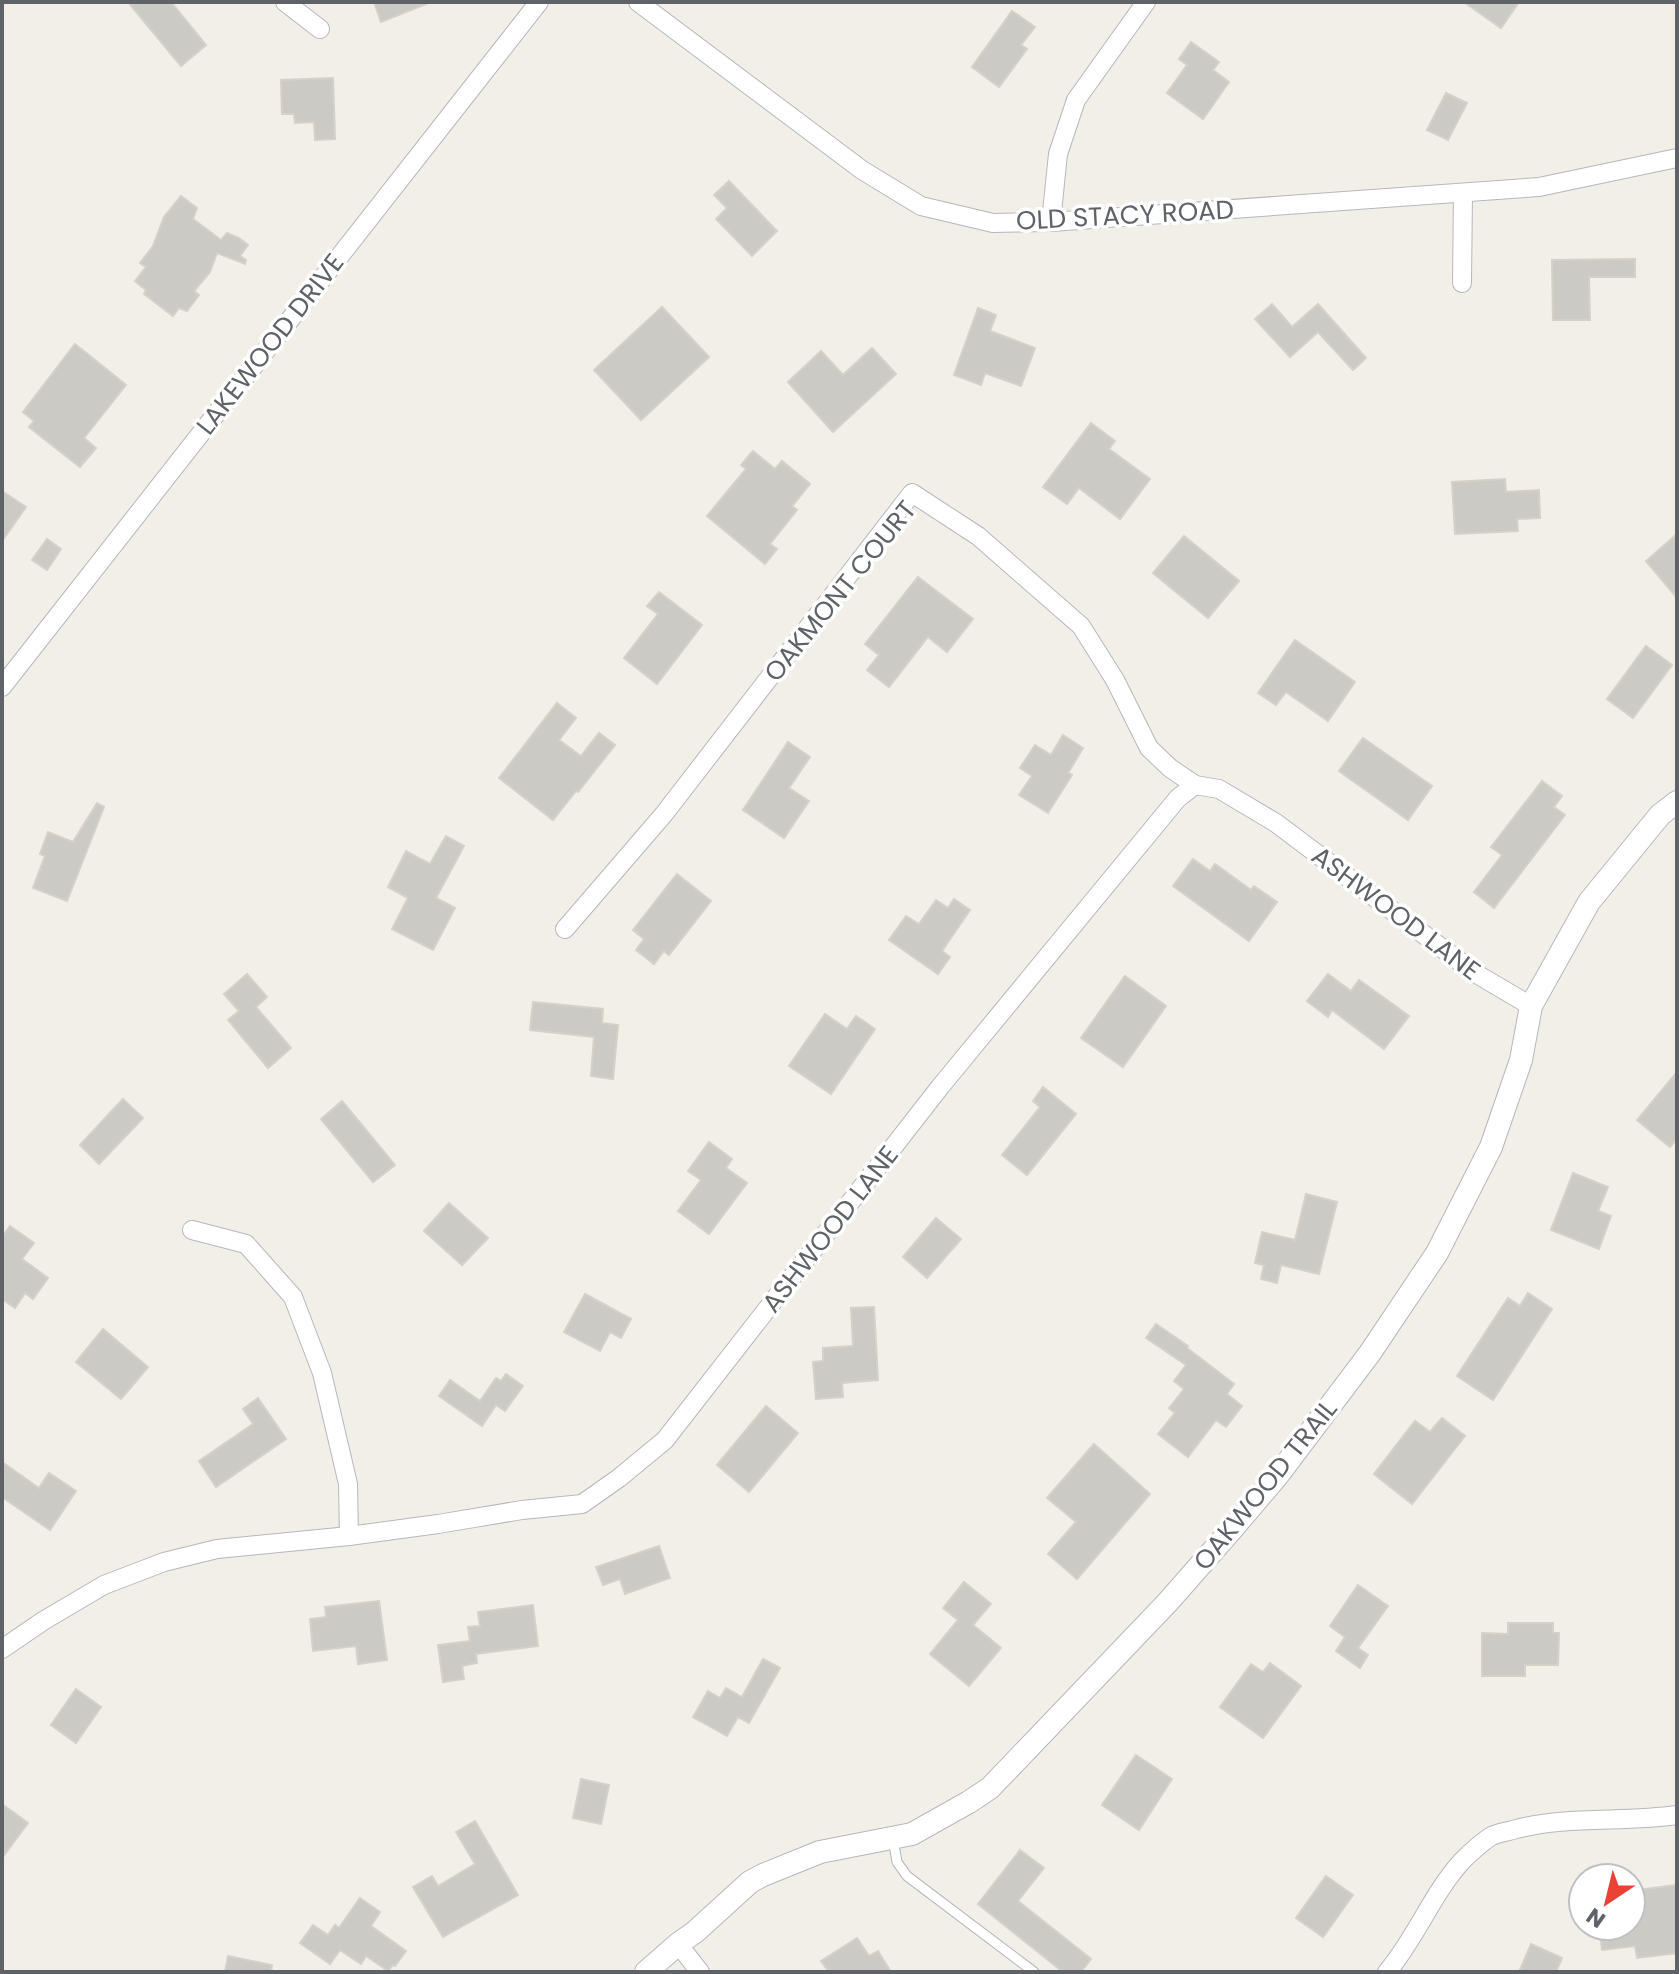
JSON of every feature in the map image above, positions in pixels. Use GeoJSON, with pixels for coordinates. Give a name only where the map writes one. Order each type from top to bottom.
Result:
{"type":"FeatureCollection","features":[{"type":"Feature","properties":{"kind":"street"},"geometry":{"type":"LineString","coordinates":[[285,2],[320,29]]}},
{"type":"Feature","properties":{"kind":"street","name":"LAKEWOOD DRIVE"},"geometry":{"type":"LineString","coordinates":[[2,687],[539,2]]}},
{"type":"Feature","properties":{"kind":"street","name":"OLD STACY ROAD"},"geometry":{"type":"LineString","coordinates":[[638,2],[862,170],[921,206],[993,223],[1051,222],[1539,187],[1677,158]]}},
{"type":"Feature","properties":{"kind":"street"},"geometry":{"type":"LineString","coordinates":[[1051,222],[1058,154],[1076,100],[1146,2]]}},
{"type":"Feature","properties":{"kind":"street"},"geometry":{"type":"LineString","coordinates":[[1462,283],[1463,193]]}},
{"type":"Feature","properties":{"kind":"street","name":"OAKMONT COURT"},"geometry":{"type":"LineString","coordinates":[[565,929],[664,814],[912,493],[978,536],[1081,626],[1115,680],[1149,748],[1170,768],[1195,785]]}},
{"type":"Feature","properties":{"kind":"street","name":"ASHWOOD LANE"},"geometry":{"type":"LineString","coordinates":[[2,1649],[104,1585],[164,1562],[217,1549],[349,1536],[582,1504],[619,1478],[665,1440],[940,1087],[1178,798],[1195,785],[1219,789],[1276,823],[1475,973],[1531,1006]]}},
{"type":"Feature","properties":{"kind":"street","name":"OAKWOOD TRAIL"},"geometry":{"type":"LineString","coordinates":[[646,1972],[750,1882],[763,1875],[820,1852],[912,1834],[990,1788],[1167,1603],[1278,1475],[1370,1353],[1437,1253],[1491,1147],[1521,1060],[1531,1006],[1589,902],[1660,815],[1677,802]]}},
{"type":"Feature","properties":{"kind":"street"},"geometry":{"type":"LineString","coordinates":[[192,1230],[246,1244],[293,1297],[322,1373],[348,1484],[349,1536]]}},
{"type":"Feature","properties":{"kind":"street"},"geometry":{"type":"LineString","coordinates":[[1387,1972],[1463,1860],[1492,1835],[1528,1826],[1677,1815]]}},
{"type":"Feature","properties":{"kind":"street"},"geometry":{"type":"LineString","coordinates":[[678,1944],[700,1972]]}},
{"type":"Feature","properties":{"kind":"lane"},"geometry":{"type":"LineString","coordinates":[[893,1838],[897,1862],[907,1876],[1034,1972]]}},
{"type":"Feature","properties":{"kind":"building"},"geometry":{"type":"Polygon","coordinates":[[[128,2],[171,2],[206,45],[181,66],[128,2]]]}},
{"type":"Feature","properties":{"kind":"building"},"geometry":{"type":"Polygon","coordinates":[[[374,2],[428,2],[429,3],[381,22],[374,2]]]}},
{"type":"Feature","properties":{"kind":"building"},"geometry":{"type":"Polygon","coordinates":[[[1464,2],[1519,2],[1501,28],[1464,2]]]}},
{"type":"Feature","properties":{"kind":"building"},"geometry":{"type":"Polygon","coordinates":[[[1012,11],[1035,27],[1021,45],[1027,49],[999,87],[972,67],[1012,11]]]}},
{"type":"Feature","properties":{"kind":"building"},"geometry":{"type":"Polygon","coordinates":[[[1191,42],[1219,62],[1213,70],[1229,82],[1203,119],[1167,93],[1187,65],[1179,59],[1191,42]]]}},
{"type":"Feature","properties":{"kind":"building"},"geometry":{"type":"Polygon","coordinates":[[[333,78],[335,139],[315,140],[314,122],[295,123],[294,114],[282,114],[281,80],[333,78]]]}},
{"type":"Feature","properties":{"kind":"building"},"geometry":{"type":"Polygon","coordinates":[[[1446,93],[1467,103],[1448,140],[1427,130],[1446,93]]]}},
{"type":"Feature","properties":{"kind":"building"},"geometry":{"type":"Polygon","coordinates":[[[729,181],[777,231],[752,256],[716,219],[727,208],[714,195],[729,181]]]}},
{"type":"Feature","properties":{"kind":"building"},"geometry":{"type":"Polygon","coordinates":[[[181,196],[197,208],[193,219],[221,240],[227,233],[248,245],[240,256],[246,260],[245,264],[217,253],[210,272],[194,291],[199,295],[187,311],[179,308],[173,316],[144,294],[146,290],[135,281],[146,267],[140,263],[153,246],[164,217],[181,196]]]}},
{"type":"Feature","properties":{"kind":"building"},"geometry":{"type":"Polygon","coordinates":[[[1635,259],[1635,277],[1589,277],[1590,320],[1553,320],[1552,260],[1635,259]]]}},
{"type":"Feature","properties":{"kind":"building"},"geometry":{"type":"Polygon","coordinates":[[[1272,304],[1292,327],[1318,304],[1366,358],[1353,370],[1318,332],[1290,357],[1255,319],[1272,304]]]}},
{"type":"Feature","properties":{"kind":"building"},"geometry":{"type":"Polygon","coordinates":[[[662,307],[709,357],[641,420],[594,370],[662,307]]]}},
{"type":"Feature","properties":{"kind":"building"},"geometry":{"type":"Polygon","coordinates":[[[978,308],[996,315],[990,331],[1035,348],[1021,386],[985,373],[981,385],[954,375],[978,308]]]}},
{"type":"Feature","properties":{"kind":"building"},"geometry":{"type":"Polygon","coordinates":[[[75,344],[126,385],[84,438],[96,448],[80,467],[29,427],[34,421],[23,412],[75,344]]]}},
{"type":"Feature","properties":{"kind":"building"},"geometry":{"type":"Polygon","coordinates":[[[872,348],[896,374],[833,432],[788,382],[821,351],[843,375],[872,348]]]}},
{"type":"Feature","properties":{"kind":"building"},"geometry":{"type":"Polygon","coordinates":[[[1091,423],[1115,441],[1109,449],[1150,479],[1120,519],[1079,488],[1067,504],[1043,487],[1091,423]]]}},
{"type":"Feature","properties":{"kind":"building"},"geometry":{"type":"Polygon","coordinates":[[[753,451],[775,469],[782,461],[810,484],[792,506],[797,510],[770,544],[777,549],[765,564],[707,516],[746,469],[741,465],[753,451]]]}},
{"type":"Feature","properties":{"kind":"building"},"geometry":{"type":"Polygon","coordinates":[[[1505,479],[1506,492],[1539,490],[1540,518],[1517,519],[1518,531],[1455,534],[1452,482],[1505,479]]]}},
{"type":"Feature","properties":{"kind":"building"},"geometry":{"type":"Polygon","coordinates":[[[2,491],[26,507],[2,541],[2,491]]]}},
{"type":"Feature","properties":{"kind":"building"},"geometry":{"type":"Polygon","coordinates":[[[1677,534],[1677,598],[1646,561],[1677,534]]]}},
{"type":"Feature","properties":{"kind":"building"},"geometry":{"type":"Polygon","coordinates":[[[1184,536],[1239,581],[1208,618],[1153,573],[1184,536]]]}},
{"type":"Feature","properties":{"kind":"building"},"geometry":{"type":"Polygon","coordinates":[[[47,539],[61,549],[47,570],[32,560],[47,539]]]}},
{"type":"Feature","properties":{"kind":"building"},"geometry":{"type":"Polygon","coordinates":[[[918,577],[973,619],[947,652],[928,637],[889,687],[867,670],[879,655],[865,644],[918,577]]]}},
{"type":"Feature","properties":{"kind":"building"},"geometry":{"type":"Polygon","coordinates":[[[659,592],[702,625],[657,684],[624,658],[658,614],[647,606],[659,592]]]}},
{"type":"Feature","properties":{"kind":"building"},"geometry":{"type":"Polygon","coordinates":[[[1295,640],[1355,682],[1328,721],[1286,692],[1276,705],[1258,693],[1295,640]]]}},
{"type":"Feature","properties":{"kind":"building"},"geometry":{"type":"Polygon","coordinates":[[[1646,646],[1672,665],[1633,718],[1607,699],[1646,646]]]}},
{"type":"Feature","properties":{"kind":"building"},"geometry":{"type":"Polygon","coordinates":[[[557,703],[576,718],[559,740],[581,756],[599,733],[615,745],[553,820],[499,778],[557,703]]]}},
{"type":"Feature","properties":{"kind":"building"},"geometry":{"type":"Polygon","coordinates":[[[1063,735],[1083,748],[1068,773],[1072,775],[1048,813],[1019,795],[1032,776],[1020,768],[1035,745],[1051,755],[1063,735]]]}},
{"type":"Feature","properties":{"kind":"building"},"geometry":{"type":"Polygon","coordinates":[[[1363,738],[1432,786],[1408,820],[1339,771],[1363,738]]]}},
{"type":"Feature","properties":{"kind":"building"},"geometry":{"type":"Polygon","coordinates":[[[788,742],[810,757],[789,788],[809,801],[784,838],[743,810],[788,742]]]}},
{"type":"Feature","properties":{"kind":"building"},"geometry":{"type":"Polygon","coordinates":[[[1542,781],[1562,796],[1554,807],[1565,815],[1494,908],[1474,892],[1502,855],[1491,847],[1542,781]]]}},
{"type":"Feature","properties":{"kind":"building"},"geometry":{"type":"Polygon","coordinates":[[[97,803],[104,807],[67,901],[33,888],[45,856],[40,854],[48,832],[73,842],[97,803]]]}},
{"type":"Feature","properties":{"kind":"building"},"geometry":{"type":"Polygon","coordinates":[[[446,836],[464,846],[436,898],[455,908],[433,950],[392,929],[408,898],[388,887],[406,851],[430,864],[446,836]]]}},
{"type":"Feature","properties":{"kind":"building"},"geometry":{"type":"Polygon","coordinates":[[[1193,859],[1210,871],[1215,864],[1251,890],[1254,886],[1277,902],[1249,941],[1173,886],[1193,859]]]}},
{"type":"Feature","properties":{"kind":"building"},"geometry":{"type":"Polygon","coordinates":[[[677,874],[711,901],[669,955],[664,951],[654,964],[636,950],[644,939],[633,930],[677,874]]]}},
{"type":"Feature","properties":{"kind":"building"},"geometry":{"type":"Polygon","coordinates":[[[954,899],[970,910],[942,951],[950,957],[938,974],[889,940],[906,916],[919,924],[936,900],[948,908],[954,899]]]}},
{"type":"Feature","properties":{"kind":"building"},"geometry":{"type":"Polygon","coordinates":[[[247,974],[267,997],[256,1007],[291,1048],[268,1068],[228,1020],[239,1011],[224,994],[247,974]]]}},
{"type":"Feature","properties":{"kind":"building"},"geometry":{"type":"Polygon","coordinates":[[[1328,974],[1351,991],[1359,980],[1409,1016],[1384,1049],[1332,1010],[1328,1017],[1307,1001],[1328,974]]]}},
{"type":"Feature","properties":{"kind":"building"},"geometry":{"type":"Polygon","coordinates":[[[1125,976],[1166,1006],[1123,1067],[1081,1038],[1125,976]]]}},
{"type":"Feature","properties":{"kind":"building"},"geometry":{"type":"Polygon","coordinates":[[[533,1002],[603,1009],[602,1023],[618,1025],[613,1079],[591,1076],[594,1037],[530,1030],[533,1002]]]}},
{"type":"Feature","properties":{"kind":"building"},"geometry":{"type":"Polygon","coordinates":[[[825,1014],[847,1029],[856,1016],[875,1029],[831,1094],[789,1066],[825,1014]]]}},
{"type":"Feature","properties":{"kind":"building"},"geometry":{"type":"Polygon","coordinates":[[[1677,1072],[1677,1139],[1670,1147],[1637,1120],[1677,1072]]]}},
{"type":"Feature","properties":{"kind":"building"},"geometry":{"type":"Polygon","coordinates":[[[1043,1087],[1076,1114],[1027,1175],[1002,1155],[1040,1107],[1033,1101],[1043,1087]]]}},
{"type":"Feature","properties":{"kind":"building"},"geometry":{"type":"Polygon","coordinates":[[[123,1099],[143,1118],[99,1164],[80,1145],[123,1099]]]}},
{"type":"Feature","properties":{"kind":"building"},"geometry":{"type":"Polygon","coordinates":[[[342,1101],[395,1165],[373,1182],[321,1119],[342,1101]]]}},
{"type":"Feature","properties":{"kind":"building"},"geometry":{"type":"Polygon","coordinates":[[[709,1142],[732,1159],[726,1168],[747,1183],[709,1234],[678,1211],[701,1180],[688,1171],[709,1142]]]}},
{"type":"Feature","properties":{"kind":"building"},"geometry":{"type":"Polygon","coordinates":[[[1573,1173],[1608,1187],[1598,1211],[1611,1216],[1599,1249],[1551,1230],[1573,1173]]]}},
{"type":"Feature","properties":{"kind":"building"},"geometry":{"type":"Polygon","coordinates":[[[1306,1194],[1337,1202],[1319,1274],[1281,1265],[1277,1283],[1261,1279],[1264,1265],[1255,1263],[1262,1232],[1295,1240],[1306,1194]]]}},
{"type":"Feature","properties":{"kind":"building"},"geometry":{"type":"Polygon","coordinates":[[[449,1203],[488,1238],[462,1265],[424,1231],[449,1203]]]}},
{"type":"Feature","properties":{"kind":"building"},"geometry":{"type":"Polygon","coordinates":[[[936,1218],[961,1239],[927,1278],[903,1257],[936,1218]]]}},
{"type":"Feature","properties":{"kind":"building"},"geometry":{"type":"Polygon","coordinates":[[[10,1226],[34,1243],[22,1259],[48,1278],[33,1299],[25,1293],[15,1308],[2,1299],[2,1237],[10,1226]]]}},
{"type":"Feature","properties":{"kind":"building"},"geometry":{"type":"Polygon","coordinates":[[[1528,1293],[1552,1309],[1493,1400],[1457,1376],[1508,1298],[1520,1306],[1528,1293]]]}},
{"type":"Feature","properties":{"kind":"building"},"geometry":{"type":"Polygon","coordinates":[[[585,1294],[631,1319],[621,1338],[610,1332],[600,1351],[564,1332],[585,1294]]]}},
{"type":"Feature","properties":{"kind":"building"},"geometry":{"type":"Polygon","coordinates":[[[874,1307],[878,1380],[842,1383],[843,1397],[816,1399],[813,1362],[823,1361],[823,1348],[853,1346],[851,1308],[874,1307]]]}},
{"type":"Feature","properties":{"kind":"building"},"geometry":{"type":"Polygon","coordinates":[[[1156,1324],[1234,1384],[1227,1394],[1242,1406],[1226,1427],[1216,1420],[1188,1457],[1158,1434],[1175,1413],[1169,1408],[1184,1389],[1174,1381],[1186,1365],[1146,1338],[1156,1324]]]}},
{"type":"Feature","properties":{"kind":"building"},"geometry":{"type":"Polygon","coordinates":[[[103,1329],[148,1367],[121,1399],[76,1362],[103,1329]]]}},
{"type":"Feature","properties":{"kind":"building"},"geometry":{"type":"Polygon","coordinates":[[[506,1374],[523,1386],[505,1411],[496,1405],[482,1426],[439,1396],[450,1380],[480,1401],[496,1378],[501,1381],[506,1374]]]}},
{"type":"Feature","properties":{"kind":"building"},"geometry":{"type":"Polygon","coordinates":[[[258,1398],[286,1439],[216,1487],[199,1461],[253,1424],[243,1409],[258,1398]]]}},
{"type":"Feature","properties":{"kind":"building"},"geometry":{"type":"Polygon","coordinates":[[[766,1406],[798,1433],[749,1492],[717,1465],[766,1406]]]}},
{"type":"Feature","properties":{"kind":"building"},"geometry":{"type":"Polygon","coordinates":[[[1442,1418],[1465,1436],[1412,1504],[1374,1474],[1415,1421],[1430,1432],[1442,1418]]]}},
{"type":"Feature","properties":{"kind":"building"},"geometry":{"type":"Polygon","coordinates":[[[1094,1444],[1150,1494],[1077,1579],[1048,1554],[1076,1522],[1047,1498],[1094,1444]]]}},
{"type":"Feature","properties":{"kind":"building"},"geometry":{"type":"Polygon","coordinates":[[[2,1462],[39,1488],[49,1473],[76,1491],[50,1530],[2,1497],[2,1462]]]}},
{"type":"Feature","properties":{"kind":"building"},"geometry":{"type":"Polygon","coordinates":[[[659,1546],[670,1578],[625,1594],[620,1579],[603,1585],[596,1567],[659,1546]]]}},
{"type":"Feature","properties":{"kind":"building"},"geometry":{"type":"Polygon","coordinates":[[[964,1582],[991,1604],[973,1625],[1001,1648],[969,1686],[930,1654],[958,1620],[943,1608],[964,1582]]]}},
{"type":"Feature","properties":{"kind":"building"},"geometry":{"type":"Polygon","coordinates":[[[1358,1585],[1388,1606],[1358,1648],[1368,1655],[1360,1668],[1336,1651],[1345,1637],[1330,1626],[1358,1585]]]}},
{"type":"Feature","properties":{"kind":"building"},"geometry":{"type":"Polygon","coordinates":[[[379,1601],[387,1660],[358,1664],[356,1646],[313,1651],[310,1619],[326,1617],[325,1607],[379,1601]]]}},
{"type":"Feature","properties":{"kind":"building"},"geometry":{"type":"Polygon","coordinates":[[[533,1605],[538,1646],[476,1654],[477,1663],[462,1666],[464,1679],[443,1682],[438,1645],[470,1641],[468,1627],[480,1626],[478,1612],[533,1605]]]}},
{"type":"Feature","properties":{"kind":"building"},"geometry":{"type":"Polygon","coordinates":[[[1508,1623],[1553,1623],[1553,1633],[1559,1633],[1558,1665],[1525,1665],[1525,1676],[1482,1676],[1482,1633],[1508,1634],[1508,1623]]]}},
{"type":"Feature","properties":{"kind":"building"},"geometry":{"type":"Polygon","coordinates":[[[763,1659],[780,1668],[749,1723],[738,1717],[727,1736],[693,1717],[708,1691],[720,1698],[726,1688],[742,1697],[763,1659]]]}},
{"type":"Feature","properties":{"kind":"building"},"geometry":{"type":"Polygon","coordinates":[[[1270,1663],[1301,1686],[1263,1738],[1220,1707],[1251,1664],[1263,1672],[1270,1663]]]}},
{"type":"Feature","properties":{"kind":"building"},"geometry":{"type":"Polygon","coordinates":[[[76,1689],[101,1707],[76,1743],[51,1725],[76,1689]]]}},
{"type":"Feature","properties":{"kind":"building"},"geometry":{"type":"Polygon","coordinates":[[[1136,1755],[1172,1779],[1139,1830],[1102,1805],[1136,1755]]]}},
{"type":"Feature","properties":{"kind":"building"},"geometry":{"type":"Polygon","coordinates":[[[581,1779],[609,1785],[601,1824],[573,1818],[581,1779]]]}},
{"type":"Feature","properties":{"kind":"building"},"geometry":{"type":"Polygon","coordinates":[[[2,1804],[28,1823],[2,1858],[2,1804]]]}},
{"type":"Feature","properties":{"kind":"building"},"geometry":{"type":"Polygon","coordinates":[[[475,1821],[518,1895],[443,1937],[413,1887],[432,1876],[438,1886],[475,1864],[456,1832],[475,1821]]]}},
{"type":"Feature","properties":{"kind":"building"},"geometry":{"type":"Polygon","coordinates":[[[1020,1850],[1044,1868],[1018,1901],[1091,1959],[1081,1972],[1063,1972],[978,1904],[1020,1850]]]}},
{"type":"Feature","properties":{"kind":"building"},"geometry":{"type":"Polygon","coordinates":[[[1326,1876],[1353,1895],[1323,1937],[1296,1918],[1326,1876]]]}},
{"type":"Feature","properties":{"kind":"building"},"geometry":{"type":"Polygon","coordinates":[[[1677,1885],[1677,1953],[1637,1958],[1635,1946],[1602,1950],[1601,1942],[1647,1942],[1647,1889],[1677,1885]]]}},
{"type":"Feature","properties":{"kind":"building"},"geometry":{"type":"Polygon","coordinates":[[[360,1898],[380,1912],[371,1926],[406,1951],[388,1971],[366,1956],[361,1964],[340,1950],[330,1964],[300,1943],[313,1925],[328,1935],[335,1925],[339,1928],[360,1898]]]}},
{"type":"Feature","properties":{"kind":"building"},"geometry":{"type":"Polygon","coordinates":[[[857,1938],[869,1956],[878,1951],[891,1972],[829,1972],[821,1961],[857,1938]]]}},
{"type":"Feature","properties":{"kind":"building"},"geometry":{"type":"Polygon","coordinates":[[[1531,1944],[1562,1958],[1556,1972],[1519,1972],[1531,1944]]]}},
{"type":"Feature","properties":{"kind":"building"},"geometry":{"type":"Polygon","coordinates":[[[228,1956],[272,1965],[271,1972],[225,1972],[228,1956]]]}}]}
